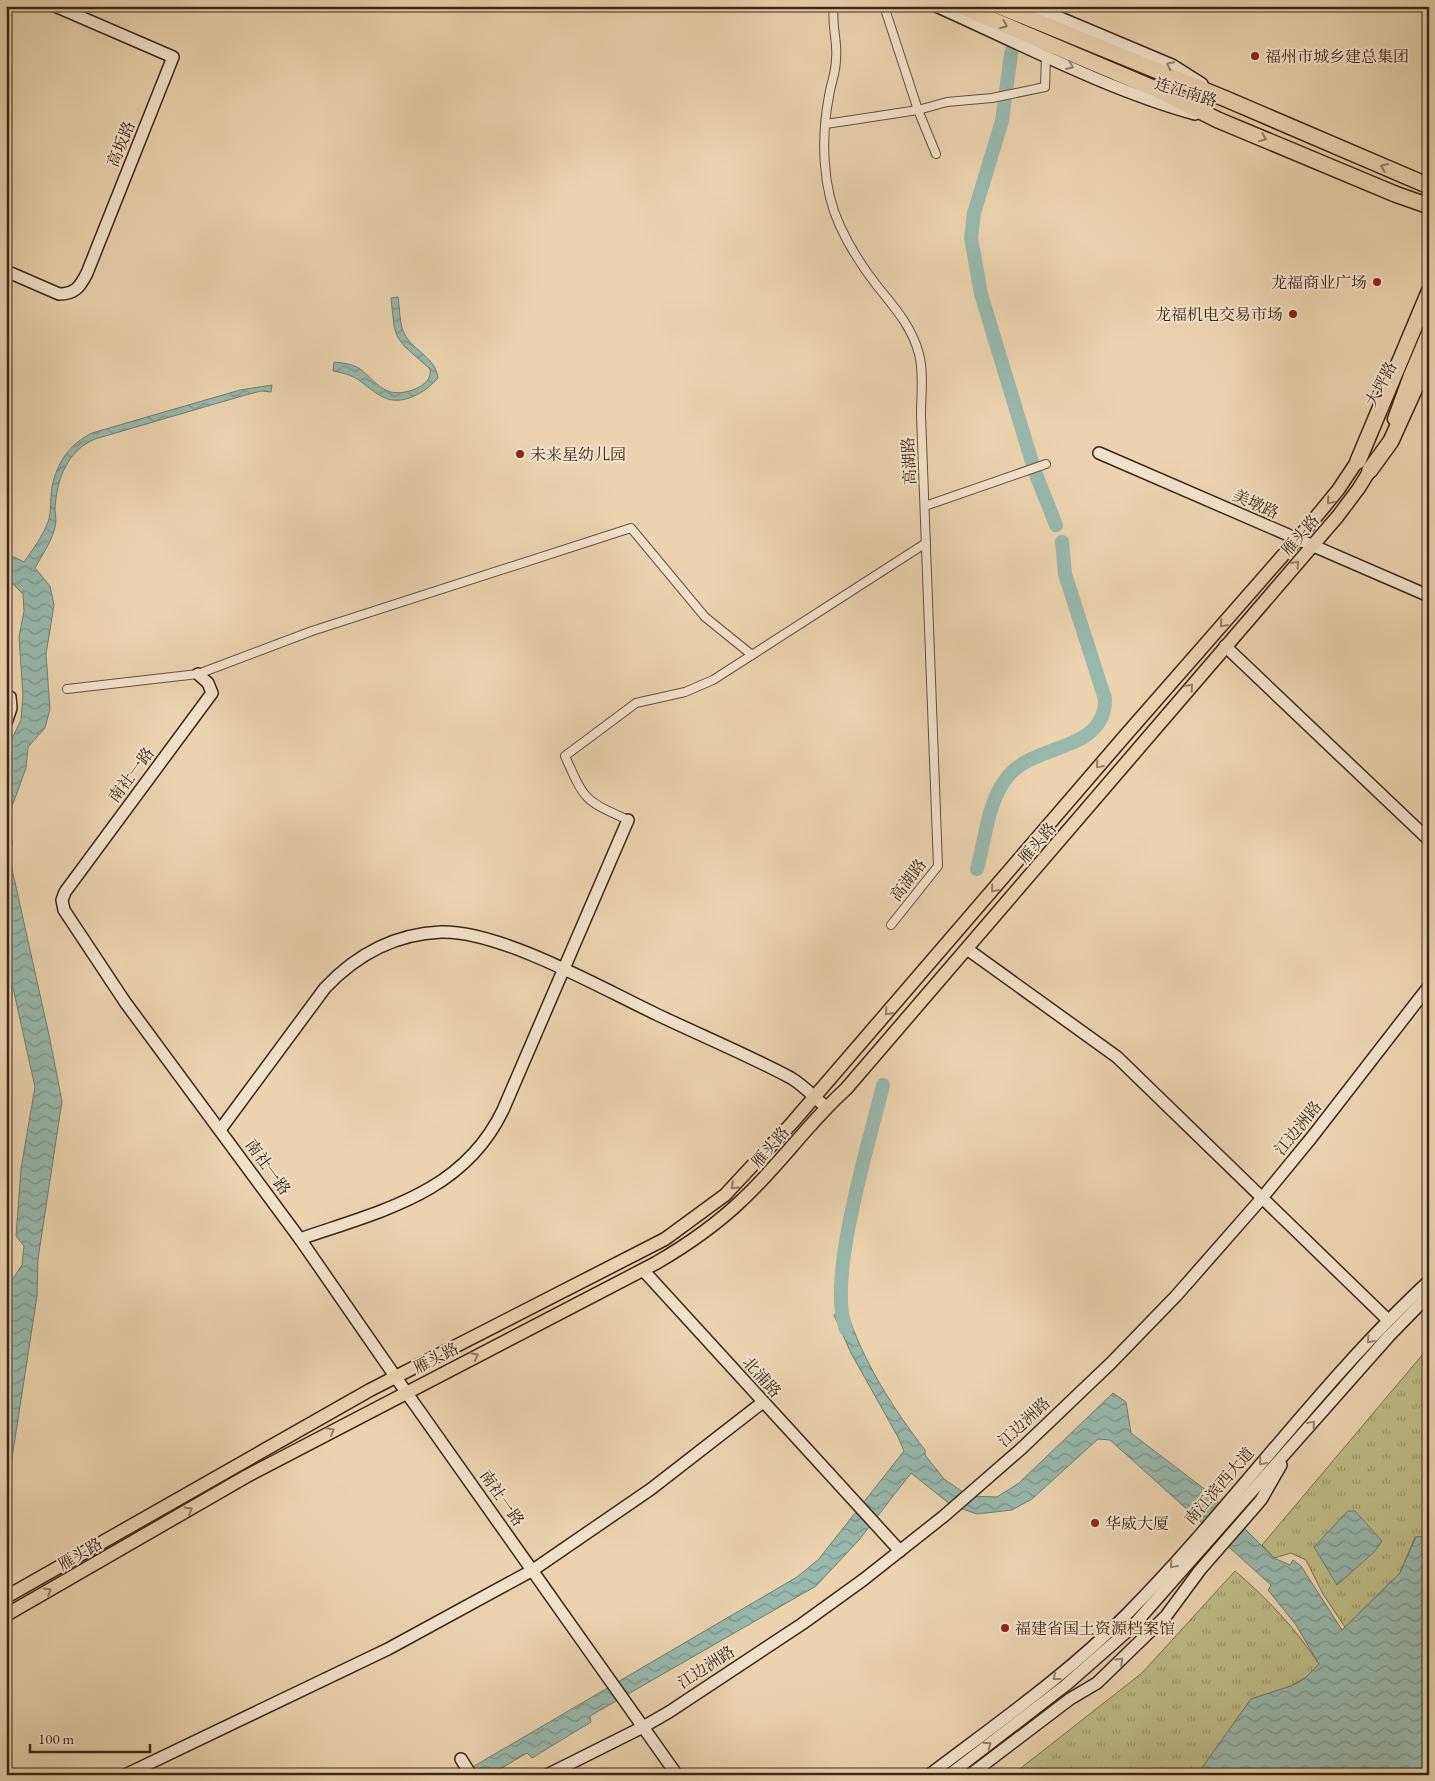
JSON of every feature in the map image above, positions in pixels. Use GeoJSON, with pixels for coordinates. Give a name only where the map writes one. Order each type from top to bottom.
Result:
{"type":"FeatureCollection","features":[{"type":"Feature","properties":{"kind":"highway"},"geometry":{"type":"LineString","coordinates":[[960,6],[1160,90],[1218,120]]}},
{"type":"Feature","properties":{"kind":"highway"},"geometry":{"type":"LineString","coordinates":[[999,6],[1226,99]]}},
{"type":"Feature","properties":{"kind":"highway","name":"连江南路"},"geometry":{"type":"LineString","coordinates":[[1226,99],[1429,186]]}},
{"type":"Feature","properties":{"kind":"highway","name":"连江南路"},"geometry":{"type":"LineString","coordinates":[[1218,120],[1395,194],[1406,196],[1429,206]]}},
{"type":"Feature","properties":{"kind":"highway"},"geometry":{"type":"LineString","coordinates":[[1408,177],[1429,180]]}},
{"type":"Feature","properties":{"kind":"highway"},"geometry":{"type":"LineString","coordinates":[[1406,196],[1429,216]]}},
{"type":"Feature","properties":{"kind":"highway"},"geometry":{"type":"LineString","coordinates":[[1358,461],[1429,292]]}},
{"type":"Feature","properties":{"kind":"highway"},"geometry":{"type":"LineString","coordinates":[[1370,470],[1391,441],[1429,357]]}},
{"type":"Feature","properties":{"kind":"main road","name":"大坪路"},"geometry":{"type":"LineString","coordinates":[[1358,461],[1406,373],[1429,320]]}},
{"type":"Feature","properties":{"kind":"main road","name":"大坪路"},"geometry":{"type":"LineString","coordinates":[[1370,470],[1395,416],[1429,330]]}},
{"type":"Feature","properties":{"kind":"main road","name":"雁头路"},"geometry":{"type":"LineString","coordinates":[[6,1597],[264,1449],[397,1377],[627,1260],[678,1231],[714,1205],[736,1185],[814,1097],[1131,728],[1297,540],[1338,490],[1358,461]]}},
{"type":"Feature","properties":{"kind":"main road","name":"雁头路"},"geometry":{"type":"LineString","coordinates":[[6,1616],[248,1476],[643,1270],[686,1244],[733,1209],[762,1180],[826,1107],[846,1089],[968,949],[1092,804],[1158,723],[1312,546],[1350,500],[1370,470]]}},
{"type":"Feature","properties":{"kind":"street","name":"高坂路"},"geometry":{"type":"LineString","coordinates":[[6,271],[59,294],[68,294],[78,289],[87,273],[173,57],[55,6]]}},
{"type":"Feature","properties":{"kind":"street","name":"高湖路"},"geometry":{"type":"LineString","coordinates":[[834,6],[832,22],[836,62],[828,98],[826,182],[839,225],[862,265],[903,318],[918,352],[921,366],[938,866],[891,924]]}},
{"type":"Feature","properties":{"kind":"street"},"geometry":{"type":"LineString","coordinates":[[884,6],[918,110],[936,154]]}},
{"type":"Feature","properties":{"kind":"street","name":"连江南路"},"geometry":{"type":"LineString","coordinates":[[936,6],[1002,37],[1157,103],[1218,120]]}},
{"type":"Feature","properties":{"kind":"street","name":"连江南路"},"geometry":{"type":"LineString","coordinates":[[1036,8],[1172,65],[1226,99]]}},
{"type":"Feature","properties":{"kind":"street"},"geometry":{"type":"LineString","coordinates":[[826,124],[918,110],[947,102],[992,98],[1045,88],[1046,56]]}},
{"type":"Feature","properties":{"kind":"street","name":"美墩路"},"geometry":{"type":"LineString","coordinates":[[1099,452],[1429,596]]}},
{"type":"Feature","properties":{"kind":"street"},"geometry":{"type":"LineString","coordinates":[[925,506],[1046,464]]}},
{"type":"Feature","properties":{"kind":"street"},"geometry":{"type":"LineString","coordinates":[[68,689],[198,674],[312,631],[631,528],[705,618],[752,655]]}},
{"type":"Feature","properties":{"kind":"street"},"geometry":{"type":"LineString","coordinates":[[300,1238],[414,1199],[442,1182],[466,1162],[486,1139],[499,1119],[628,820],[588,800],[580,789],[565,756],[636,704],[699,687],[926,543]]}},
{"type":"Feature","properties":{"kind":"street"},"geometry":{"type":"LineString","coordinates":[[1226,646],[1429,840]]}},
{"type":"Feature","properties":{"kind":"street","name":"南社一路"},"geometry":{"type":"LineString","coordinates":[[198,674],[208,683],[212,693],[66,890],[62,903],[69,920],[125,1002],[300,1238],[406,1392],[643,1727]]}},
{"type":"Feature","properties":{"kind":"street"},"geometry":{"type":"LineString","coordinates":[[6,697],[10,697],[11,702],[6,722]]}},
{"type":"Feature","properties":{"kind":"street"},"geometry":{"type":"LineString","coordinates":[[220,1130],[325,988],[350,965],[374,949],[417,934],[453,932],[502,944],[563,970],[793,1079],[826,1107]]}},
{"type":"Feature","properties":{"kind":"street"},"geometry":{"type":"LineString","coordinates":[[968,949],[1117,1057],[1388,1320]]}},
{"type":"Feature","properties":{"kind":"street","name":"江边洲路"},"geometry":{"type":"LineString","coordinates":[[547,1775],[643,1727],[833,1602],[900,1551],[1022,1448],[1111,1363],[1176,1296],[1262,1198],[1312,1137],[1429,986]]}},
{"type":"Feature","properties":{"kind":"street","name":"北浦路"},"geometry":{"type":"LineString","coordinates":[[643,1270],[900,1551]]}},
{"type":"Feature","properties":{"kind":"street","name":"南江滨西大道"},"geometry":{"type":"LineString","coordinates":[[949,1775],[1066,1685],[1111,1647],[1157,1600],[1214,1536],[1229,1509],[1388,1320],[1429,1281]]}},
{"type":"Feature","properties":{"kind":"street","name":"南江滨西大道"},"geometry":{"type":"LineString","coordinates":[[929,1775],[1099,1642],[1150,1590],[1205,1528],[1229,1509],[1286,1453],[1388,1336],[1429,1295]]}},
{"type":"Feature","properties":{"kind":"street"},"geometry":{"type":"LineString","coordinates":[[125,1775],[388,1649],[533,1570],[658,1484],[763,1402]]}},
{"type":"Feature","properties":{"kind":"street"},"geometry":{"type":"LineString","coordinates":[[970,1775],[1108,1673],[1166,1616],[1222,1545],[1268,1492],[1286,1453]]}},
{"type":"Feature","properties":{"kind":"street"},"geometry":{"type":"LineString","coordinates":[[643,1727],[677,1775]]}},
{"type":"Feature","properties":{"kind":"street"},"geometry":{"type":"LineString","coordinates":[[461,1759],[471,1775]]}},
{"type":"Feature","properties":{"kind":"green space"},"geometry":{"type":"Polygon","coordinates":[[[1429,1347],[1429,1536],[1415,1537],[1400,1573],[1345,1627],[1323,1594],[1306,1560],[1291,1553],[1274,1558],[1262,1545],[1429,1347]]]}},
{"type":"Feature","properties":{"kind":"green space"},"geometry":{"type":"Polygon","coordinates":[[[1235,1571],[1280,1615],[1319,1664],[1305,1678],[1291,1686],[1251,1699],[1197,1775],[1012,1775],[1142,1673],[1235,1571]]]}},
{"type":"Feature","properties":{"kind":"water"},"geometry":{"type":"Polygon","coordinates":[[[398,297],[403,331],[409,341],[433,365],[438,378],[420,393],[406,399],[390,400],[376,393],[356,378],[333,371],[334,362],[354,366],[364,372],[380,387],[394,393],[415,389],[427,381],[430,369],[404,346],[397,336],[391,298],[398,297]]]}},
{"type":"Feature","properties":{"kind":"water"},"geometry":{"type":"Polygon","coordinates":[[[272,385],[271,392],[261,391],[242,396],[95,439],[77,451],[65,467],[56,497],[54,532],[35,568],[50,586],[54,605],[46,654],[50,709],[45,728],[28,747],[26,768],[6,823],[6,751],[21,720],[23,695],[19,637],[24,611],[23,594],[6,577],[6,553],[24,562],[41,537],[49,518],[52,487],[61,462],[71,448],[92,433],[240,390],[272,385]]]}},
{"type":"Feature","properties":{"kind":"water"},"geometry":{"type":"Polygon","coordinates":[[[6,842],[62,1101],[38,1259],[37,1296],[6,1497],[6,1289],[22,1265],[24,1246],[16,1236],[21,1169],[35,1087],[6,956],[6,842]]]}},
{"type":"Feature","properties":{"kind":"water"},"geometry":{"type":"Polygon","coordinates":[[[847,1311],[870,1366],[902,1418],[925,1450],[925,1455],[944,1479],[969,1496],[997,1497],[1019,1483],[1113,1393],[1126,1402],[1131,1433],[1207,1491],[1274,1558],[1290,1565],[1293,1560],[1301,1566],[1342,1630],[1400,1573],[1416,1537],[1429,1536],[1429,1775],[1197,1775],[1251,1699],[1291,1686],[1305,1678],[1319,1664],[1296,1625],[1268,1590],[1271,1585],[1110,1440],[1098,1439],[1032,1499],[1012,1510],[977,1514],[951,1505],[911,1473],[859,1540],[816,1586],[590,1716],[591,1722],[532,1758],[527,1753],[490,1775],[459,1775],[797,1577],[818,1560],[904,1451],[851,1353],[834,1315],[847,1311]]]}},
{"type":"Feature","properties":{"kind":"water"},"geometry":{"type":"Polygon","coordinates":[[[1348,1511],[1355,1511],[1382,1541],[1374,1552],[1337,1585],[1314,1547],[1348,1511]]]}},
{"type":"Feature","properties":{"kind":"waterway"},"geometry":{"type":"LineString","coordinates":[[1026,6],[1011,54],[1002,121],[974,213],[971,238],[981,294],[1035,472],[1056,525]]}},
{"type":"Feature","properties":{"kind":"waterway"},"geometry":{"type":"LineString","coordinates":[[977,869],[988,820],[996,796],[1009,775],[1021,765],[1036,757],[1082,737],[1094,728],[1102,716],[1105,699],[1065,574],[1062,542]]}},
{"type":"Feature","properties":{"kind":"waterway"},"geometry":{"type":"LineString","coordinates":[[846,1329],[841,1307],[845,1245],[860,1173],[883,1085]]}},
{"type":"Feature","properties":{"kind":"place","name":"福州市城乡建总集团"},"geometry":{"type":"Point","coordinates":[1255,56]}},
{"type":"Feature","properties":{"kind":"place","name":"龙福商业广场"},"geometry":{"type":"Point","coordinates":[1377,282]}},
{"type":"Feature","properties":{"kind":"place","name":"龙福机电交易市场"},"geometry":{"type":"Point","coordinates":[1293,314]}},
{"type":"Feature","properties":{"kind":"place","name":"未来星幼儿园"},"geometry":{"type":"Point","coordinates":[520,454]}},
{"type":"Feature","properties":{"kind":"place","name":"华威大厦"},"geometry":{"type":"Point","coordinates":[1095,1523]}},
{"type":"Feature","properties":{"kind":"place","name":"福建省国土资源档案馆"},"geometry":{"type":"Point","coordinates":[1005,1628]}}]}
